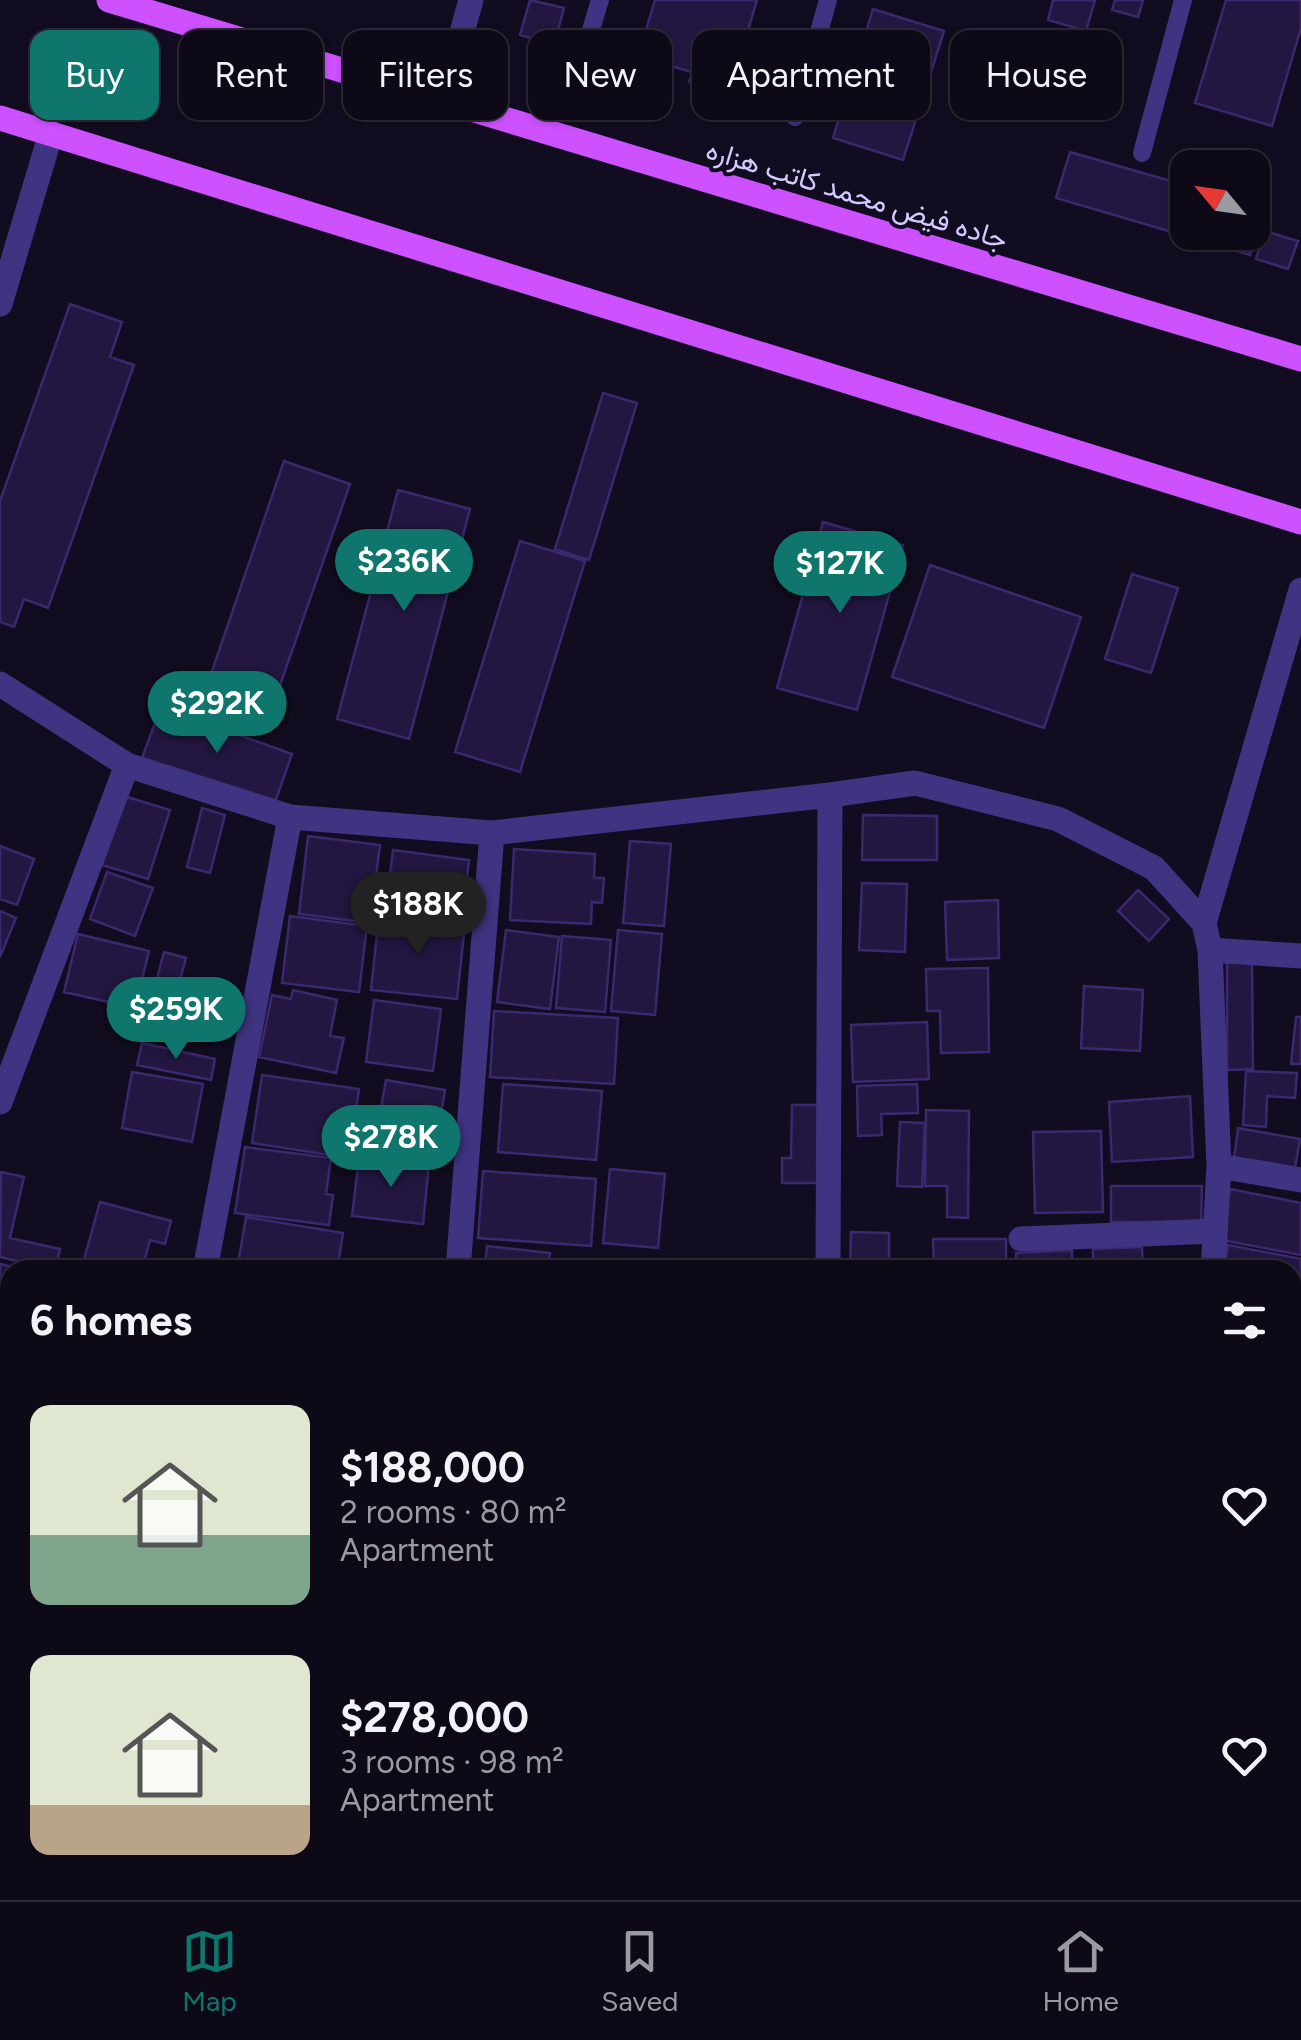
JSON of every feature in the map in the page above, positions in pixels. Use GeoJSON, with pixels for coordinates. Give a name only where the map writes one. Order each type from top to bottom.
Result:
{"type":"FeatureCollection","features":[{"type":"Feature","properties":{"kind":"main road","name":"جاده فیض محمد کاتب هزاره"},"geometry":{"type":"LineString","coordinates":[[108,0],[343,71]]}},
{"type":"Feature","properties":{"kind":"main road"},"geometry":{"type":"LineString","coordinates":[[0,118],[1301,522]]}},
{"type":"Feature","properties":{"kind":"main road","name":"جاده فیض محمد کاتب هزاره"},"geometry":{"type":"LineString","coordinates":[[507,120],[1301,360]]}},
{"type":"Feature","properties":{"kind":"street"},"geometry":{"type":"LineString","coordinates":[[463,30],[471,0]]}},
{"type":"Feature","properties":{"kind":"street"},"geometry":{"type":"LineString","coordinates":[[0,304],[51,133]]}},
{"type":"Feature","properties":{"kind":"street"},"geometry":{"type":"LineString","coordinates":[[1214,1260],[1219,1166],[1210,950],[1204,923],[1301,590]]}},
{"type":"Feature","properties":{"kind":"street"},"geometry":{"type":"LineString","coordinates":[[0,684],[127,764],[290,817],[492,833],[915,782],[1058,819],[1154,868],[1204,923]]}},
{"type":"Feature","properties":{"kind":"street"},"geometry":{"type":"LineString","coordinates":[[0,1102],[127,764]]}},
{"type":"Feature","properties":{"kind":"street"},"geometry":{"type":"LineString","coordinates":[[828,1260],[830,795]]}},
{"type":"Feature","properties":{"kind":"street"},"geometry":{"type":"LineString","coordinates":[[207,1260],[290,817]]}},
{"type":"Feature","properties":{"kind":"street"},"geometry":{"type":"LineString","coordinates":[[459,1260],[492,833]]}},
{"type":"Feature","properties":{"kind":"street"},"geometry":{"type":"LineString","coordinates":[[1210,950],[1301,956]]}},
{"type":"Feature","properties":{"kind":"street"},"geometry":{"type":"LineString","coordinates":[[1219,1166],[1301,1180]]}},
{"type":"Feature","properties":{"kind":"street"},"geometry":{"type":"LineString","coordinates":[[1021,1240],[1214,1231]]}},
{"type":"Feature","properties":{"kind":"lane"},"geometry":{"type":"LineString","coordinates":[[592,30],[600,0]]}},
{"type":"Feature","properties":{"kind":"lane"},"geometry":{"type":"LineString","coordinates":[[820,30],[828,0]]}},
{"type":"Feature","properties":{"kind":"lane"},"geometry":{"type":"LineString","coordinates":[[1142,153],[1184,0]]}},
{"type":"Feature","properties":{"kind":"building"},"geometry":{"type":"Polygon","coordinates":[[[530,0],[564,8],[558,30],[528,30],[528,37],[520,35],[530,0]]]}},
{"type":"Feature","properties":{"kind":"building"},"geometry":{"type":"Polygon","coordinates":[[[655,0],[757,0],[748,30],[692,30],[692,72],[672,66],[672,30],[646,30],[655,0]]]}},
{"type":"Feature","properties":{"kind":"building"},"geometry":{"type":"Polygon","coordinates":[[[1053,0],[1095,0],[1086,30],[1048,20],[1053,0]]]}},
{"type":"Feature","properties":{"kind":"building"},"geometry":{"type":"Polygon","coordinates":[[[1115,0],[1143,0],[1138,17],[1112,10],[1115,0]]]}},
{"type":"Feature","properties":{"kind":"building"},"geometry":{"type":"Polygon","coordinates":[[[1226,0],[1301,0],[1301,28],[1272,126],[1195,103],[1226,0]]]}},
{"type":"Feature","properties":{"kind":"building"},"geometry":{"type":"Polygon","coordinates":[[[873,9],[944,31],[930,75],[930,30],[866,30],[873,9]]]}},
{"type":"Feature","properties":{"kind":"building"},"geometry":{"type":"Polygon","coordinates":[[[839,120],[916,120],[903,160],[833,138],[839,120]]]}},
{"type":"Feature","properties":{"kind":"building"},"geometry":{"type":"Polygon","coordinates":[[[1070,152],[1170,181],[1170,232],[1056,198],[1070,152]]]}},
{"type":"Feature","properties":{"kind":"building"},"geometry":{"type":"Polygon","coordinates":[[[1270,233],[1298,241],[1288,269],[1256,259],[1259,250],[1270,250],[1270,233]]]}},
{"type":"Feature","properties":{"kind":"building"},"geometry":{"type":"Polygon","coordinates":[[[70,304],[122,322],[110,357],[134,365],[48,608],[24,599],[14,627],[0,622],[0,501],[70,304]]]}},
{"type":"Feature","properties":{"kind":"building"},"geometry":{"type":"Polygon","coordinates":[[[603,393],[637,403],[589,560],[555,549],[603,393]]]}},
{"type":"Feature","properties":{"kind":"building"},"geometry":{"type":"Polygon","coordinates":[[[284,461],[350,484],[275,700],[210,677],[284,461]]]}},
{"type":"Feature","properties":{"kind":"building"},"geometry":{"type":"Polygon","coordinates":[[[398,490],[470,509],[409,739],[337,719],[398,490]]]}},
{"type":"Feature","properties":{"kind":"building"},"geometry":{"type":"Polygon","coordinates":[[[823,522],[903,545],[857,710],[777,688],[823,522]]]}},
{"type":"Feature","properties":{"kind":"building"},"geometry":{"type":"Polygon","coordinates":[[[520,541],[585,561],[520,772],[455,752],[520,541]]]}},
{"type":"Feature","properties":{"kind":"building"},"geometry":{"type":"Polygon","coordinates":[[[930,565],[1081,617],[1044,728],[892,677],[930,565]]]}},
{"type":"Feature","properties":{"kind":"building"},"geometry":{"type":"Polygon","coordinates":[[[1132,574],[1178,588],[1151,673],[1105,659],[1132,574]]]}},
{"type":"Feature","properties":{"kind":"building"},"geometry":{"type":"Polygon","coordinates":[[[161,707],[292,754],[274,805],[142,758],[161,707]]]}},
{"type":"Feature","properties":{"kind":"building"},"geometry":{"type":"Polygon","coordinates":[[[124,796],[170,810],[148,879],[102,865],[124,796]]]}},
{"type":"Feature","properties":{"kind":"building"},"geometry":{"type":"Polygon","coordinates":[[[202,808],[225,815],[210,873],[187,867],[202,808]]]}},
{"type":"Feature","properties":{"kind":"building"},"geometry":{"type":"Polygon","coordinates":[[[863,815],[937,816],[937,860],[862,860],[863,815]]]}},
{"type":"Feature","properties":{"kind":"building"},"geometry":{"type":"Polygon","coordinates":[[[308,836],[380,845],[370,923],[299,914],[308,836]]]}},
{"type":"Feature","properties":{"kind":"building"},"geometry":{"type":"Polygon","coordinates":[[[630,841],[671,844],[664,926],[623,923],[630,841]]]}},
{"type":"Feature","properties":{"kind":"building"},"geometry":{"type":"Polygon","coordinates":[[[0,846],[34,859],[17,905],[0,899],[0,846]]]}},
{"type":"Feature","properties":{"kind":"building"},"geometry":{"type":"Polygon","coordinates":[[[514,849],[595,854],[594,878],[604,878],[602,903],[592,902],[591,924],[510,920],[514,849]]]}},
{"type":"Feature","properties":{"kind":"building"},"geometry":{"type":"Polygon","coordinates":[[[393,850],[469,860],[463,914],[386,905],[393,850]]]}},
{"type":"Feature","properties":{"kind":"building"},"geometry":{"type":"Polygon","coordinates":[[[107,872],[153,888],[135,936],[90,919],[107,872]]]}},
{"type":"Feature","properties":{"kind":"building"},"geometry":{"type":"Polygon","coordinates":[[[862,883],[907,884],[905,952],[859,950],[862,883]]]}},
{"type":"Feature","properties":{"kind":"building"},"geometry":{"type":"Polygon","coordinates":[[[1138,890],[1169,919],[1149,941],[1118,911],[1138,890]]]}},
{"type":"Feature","properties":{"kind":"building"},"geometry":{"type":"Polygon","coordinates":[[[998,900],[999,958],[947,960],[945,902],[998,900]]]}},
{"type":"Feature","properties":{"kind":"building"},"geometry":{"type":"Polygon","coordinates":[[[0,911],[16,918],[0,957],[0,911]]]}},
{"type":"Feature","properties":{"kind":"building"},"geometry":{"type":"Polygon","coordinates":[[[379,915],[465,924],[457,999],[371,990],[379,915]]]}},
{"type":"Feature","properties":{"kind":"building"},"geometry":{"type":"Polygon","coordinates":[[[290,916],[367,926],[359,992],[282,983],[290,916]]]}},
{"type":"Feature","properties":{"kind":"building"},"geometry":{"type":"Polygon","coordinates":[[[506,930],[559,937],[550,1009],[497,1002],[506,930]]]}},
{"type":"Feature","properties":{"kind":"building"},"geometry":{"type":"Polygon","coordinates":[[[618,930],[662,934],[655,1015],[611,1011],[618,930]]]}},
{"type":"Feature","properties":{"kind":"building"},"geometry":{"type":"Polygon","coordinates":[[[78,934],[149,951],[135,1008],[64,992],[78,934]]]}},
{"type":"Feature","properties":{"kind":"building"},"geometry":{"type":"Polygon","coordinates":[[[562,936],[611,940],[605,1012],[556,1008],[562,936]]]}},
{"type":"Feature","properties":{"kind":"building"},"geometry":{"type":"Polygon","coordinates":[[[164,952],[186,958],[164,1040],[142,1034],[164,952]]]}},
{"type":"Feature","properties":{"kind":"building"},"geometry":{"type":"Polygon","coordinates":[[[1227,960],[1252,960],[1253,1069],[1227,1070],[1227,960]]]}},
{"type":"Feature","properties":{"kind":"building"},"geometry":{"type":"Polygon","coordinates":[[[988,968],[989,1052],[941,1053],[940,1011],[927,1011],[926,969],[988,968]]]}},
{"type":"Feature","properties":{"kind":"building"},"geometry":{"type":"Polygon","coordinates":[[[1084,986],[1143,990],[1140,1051],[1081,1048],[1084,986]]]}},
{"type":"Feature","properties":{"kind":"building"},"geometry":{"type":"Polygon","coordinates":[[[293,990],[337,1000],[330,1036],[344,1038],[336,1073],[259,1057],[272,995],[291,999],[293,990]]]}},
{"type":"Feature","properties":{"kind":"building"},"geometry":{"type":"Polygon","coordinates":[[[374,1000],[441,1009],[433,1071],[366,1062],[374,1000]]]}},
{"type":"Feature","properties":{"kind":"building"},"geometry":{"type":"Polygon","coordinates":[[[494,1011],[618,1018],[614,1084],[490,1077],[494,1011]]]}},
{"type":"Feature","properties":{"kind":"building"},"geometry":{"type":"Polygon","coordinates":[[[1296,1017],[1301,1017],[1301,1064],[1291,1064],[1296,1017]]]}},
{"type":"Feature","properties":{"kind":"building"},"geometry":{"type":"Polygon","coordinates":[[[927,1022],[929,1079],[853,1082],[851,1025],[927,1022]]]}},
{"type":"Feature","properties":{"kind":"building"},"geometry":{"type":"Polygon","coordinates":[[[142,1043],[215,1059],[211,1080],[137,1065],[142,1043]]]}},
{"type":"Feature","properties":{"kind":"building"},"geometry":{"type":"Polygon","coordinates":[[[1246,1071],[1297,1073],[1295,1098],[1267,1096],[1266,1127],[1243,1125],[1246,1071]]]}},
{"type":"Feature","properties":{"kind":"building"},"geometry":{"type":"Polygon","coordinates":[[[132,1072],[203,1084],[192,1142],[122,1128],[132,1072]]]}},
{"type":"Feature","properties":{"kind":"building"},"geometry":{"type":"Polygon","coordinates":[[[262,1075],[359,1089],[349,1158],[252,1143],[262,1075]]]}},
{"type":"Feature","properties":{"kind":"building"},"geometry":{"type":"Polygon","coordinates":[[[386,1080],[445,1090],[434,1157],[374,1147],[386,1080]]]}},
{"type":"Feature","properties":{"kind":"building"},"geometry":{"type":"Polygon","coordinates":[[[503,1084],[602,1091],[596,1160],[498,1152],[503,1084]]]}},
{"type":"Feature","properties":{"kind":"building"},"geometry":{"type":"Polygon","coordinates":[[[917,1084],[918,1113],[881,1114],[882,1135],[858,1136],[857,1086],[917,1084]]]}},
{"type":"Feature","properties":{"kind":"building"},"geometry":{"type":"Polygon","coordinates":[[[1190,1096],[1193,1157],[1112,1162],[1109,1102],[1190,1096]]]}},
{"type":"Feature","properties":{"kind":"building"},"geometry":{"type":"Polygon","coordinates":[[[792,1105],[820,1105],[819,1183],[782,1183],[782,1158],[791,1158],[792,1105]]]}},
{"type":"Feature","properties":{"kind":"building"},"geometry":{"type":"Polygon","coordinates":[[[926,1110],[969,1111],[968,1218],[947,1217],[947,1186],[925,1186],[926,1110]]]}},
{"type":"Feature","properties":{"kind":"building"},"geometry":{"type":"Polygon","coordinates":[[[900,1122],[925,1123],[922,1187],[897,1186],[900,1122]]]}},
{"type":"Feature","properties":{"kind":"building"},"geometry":{"type":"Polygon","coordinates":[[[1238,1128],[1300,1139],[1295,1168],[1234,1158],[1238,1128]]]}},
{"type":"Feature","properties":{"kind":"building"},"geometry":{"type":"Polygon","coordinates":[[[1101,1131],[1103,1212],[1035,1213],[1033,1132],[1101,1131]]]}},
{"type":"Feature","properties":{"kind":"building"},"geometry":{"type":"Polygon","coordinates":[[[245,1147],[331,1158],[326,1194],[333,1195],[329,1225],[235,1213],[245,1147]]]}},
{"type":"Feature","properties":{"kind":"building"},"geometry":{"type":"Polygon","coordinates":[[[359,1157],[429,1164],[423,1224],[352,1216],[359,1157]]]}},
{"type":"Feature","properties":{"kind":"building"},"geometry":{"type":"Polygon","coordinates":[[[610,1169],[665,1174],[658,1248],[603,1243],[610,1169]]]}},
{"type":"Feature","properties":{"kind":"building"},"geometry":{"type":"Polygon","coordinates":[[[483,1171],[596,1179],[591,1246],[478,1238],[483,1171]]]}},
{"type":"Feature","properties":{"kind":"building"},"geometry":{"type":"Polygon","coordinates":[[[1,1172],[24,1177],[10,1238],[60,1249],[57,1260],[0,1257],[1,1172]]]}},
{"type":"Feature","properties":{"kind":"building"},"geometry":{"type":"Polygon","coordinates":[[[1111,1186],[1202,1186],[1201,1222],[1111,1222],[1111,1186]]]}},
{"type":"Feature","properties":{"kind":"building"},"geometry":{"type":"Polygon","coordinates":[[[1230,1189],[1301,1203],[1301,1255],[1222,1240],[1230,1189]]]}},
{"type":"Feature","properties":{"kind":"building"},"geometry":{"type":"Polygon","coordinates":[[[100,1202],[171,1221],[165,1244],[150,1240],[145,1260],[84,1260],[100,1202]]]}},
{"type":"Feature","properties":{"kind":"building"},"geometry":{"type":"Polygon","coordinates":[[[246,1217],[343,1233],[339,1260],[239,1260],[246,1217]]]}},
{"type":"Feature","properties":{"kind":"building"},"geometry":{"type":"Polygon","coordinates":[[[851,1232],[889,1233],[889,1260],[850,1260],[851,1232]]]}},
{"type":"Feature","properties":{"kind":"building"},"geometry":{"type":"Polygon","coordinates":[[[933,1239],[1006,1239],[1006,1260],[934,1260],[933,1239]]]}},
{"type":"Feature","properties":{"kind":"building"},"geometry":{"type":"Polygon","coordinates":[[[1228,1245],[1301,1259],[1301,1260],[1226,1260],[1228,1245]]]}},
{"type":"Feature","properties":{"kind":"building"},"geometry":{"type":"Polygon","coordinates":[[[487,1246],[550,1253],[549,1260],[486,1260],[487,1246]]]}},
{"type":"Feature","properties":{"kind":"building"},"geometry":{"type":"Polygon","coordinates":[[[1142,1247],[1143,1260],[1093,1260],[1093,1249],[1142,1247]]]}},
{"type":"Feature","properties":{"kind":"building"},"geometry":{"type":"Polygon","coordinates":[[[1072,1250],[1072,1260],[1016,1260],[1016,1253],[1072,1250]]]}}]}
